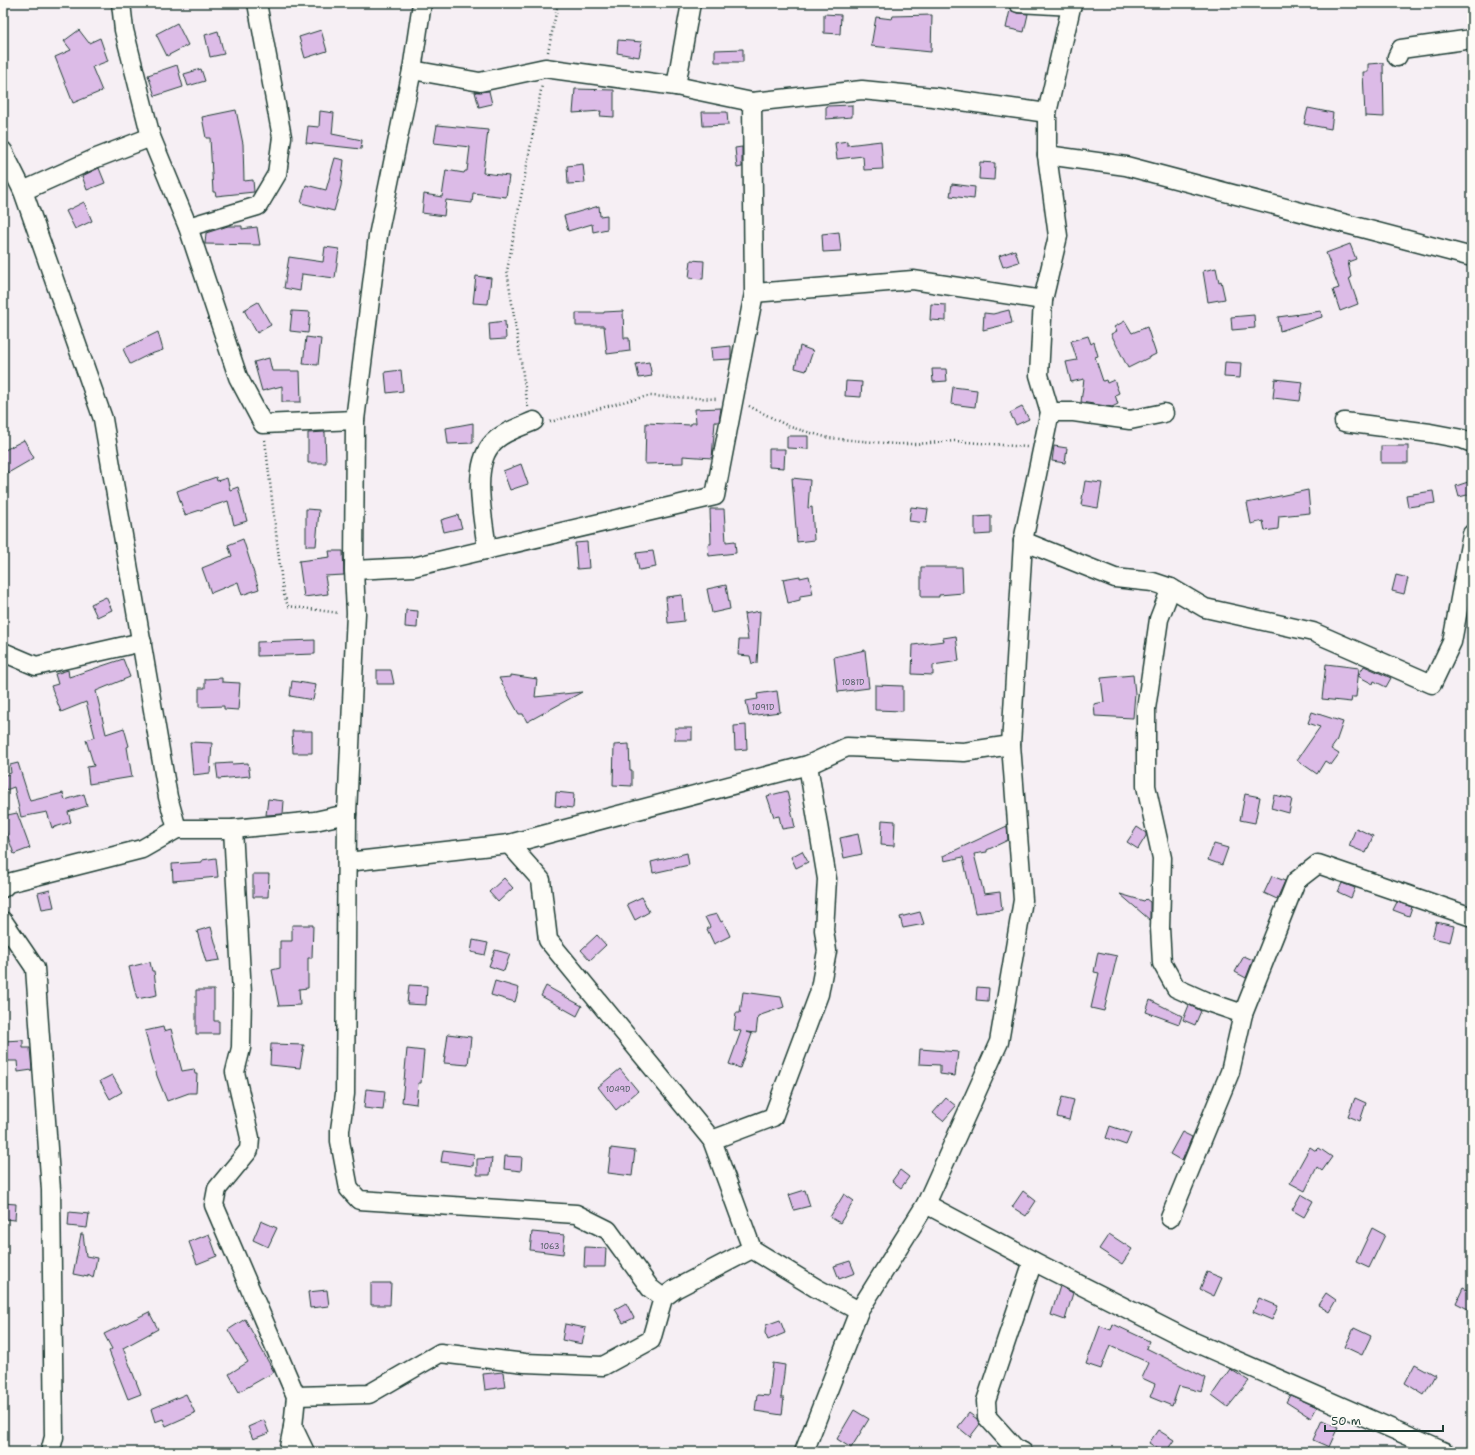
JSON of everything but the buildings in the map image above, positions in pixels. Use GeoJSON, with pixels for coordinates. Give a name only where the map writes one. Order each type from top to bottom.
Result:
{"type":"FeatureCollection","features":[{"type":"Feature","properties":{"kind":"street"},"geometry":{"type":"LineString","coordinates":[[120,3],[124,30],[151,136],[188,227],[238,377],[264,424],[355,420]]}},
{"type":"Feature","properties":{"kind":"street"},"geometry":{"type":"LineString","coordinates":[[188,227],[258,206],[277,174],[282,137],[257,3]]}},
{"type":"Feature","properties":{"kind":"street"},"geometry":{"type":"LineString","coordinates":[[422,3],[412,70],[378,236],[355,420],[354,570],[356,613],[347,814],[348,862],[345,1094],[340,1141],[349,1189],[359,1200],[576,1214],[608,1230],[650,1288],[663,1298]]}},
{"type":"Feature","properties":{"kind":"street"},"geometry":{"type":"LineString","coordinates":[[676,86],[691,3]]}},
{"type":"Feature","properties":{"kind":"street"},"geometry":{"type":"LineString","coordinates":[[804,1452],[859,1311],[926,1204],[999,1042],[1023,900],[1011,745],[1023,541],[1050,412],[1039,375],[1043,300],[1058,236],[1047,156],[1047,113],[1072,5],[1018,3]]}},
{"type":"Feature","properties":{"kind":"street"},"geometry":{"type":"LineString","coordinates":[[1397,57],[1401,49],[1472,39]]}},
{"type":"Feature","properties":{"kind":"street"},"geometry":{"type":"LineString","coordinates":[[412,70],[480,82],[545,68],[676,86],[752,102],[862,90],[932,97],[1047,113]]}},
{"type":"Feature","properties":{"kind":"street"},"geometry":{"type":"LineString","coordinates":[[354,570],[413,567],[715,496],[754,293],[752,102]]}},
{"type":"Feature","properties":{"kind":"street"},"geometry":{"type":"LineString","coordinates":[[22,191],[151,136]]}},
{"type":"Feature","properties":{"kind":"street"},"geometry":{"type":"LineString","coordinates":[[3,151],[22,191],[103,419],[168,796],[177,829]]}},
{"type":"Feature","properties":{"kind":"street"},"geometry":{"type":"LineString","coordinates":[[1047,156],[1126,166],[1472,257]]}},
{"type":"Feature","properties":{"kind":"street"},"geometry":{"type":"LineString","coordinates":[[754,293],[913,280],[1043,300]]}},
{"type":"Feature","properties":{"kind":"street"},"geometry":{"type":"LineString","coordinates":[[1050,412],[1074,412],[1130,420],[1164,414]]}},
{"type":"Feature","properties":{"kind":"street"},"geometry":{"type":"LineString","coordinates":[[488,550],[479,483],[483,462],[491,445],[504,434],[534,421]]}},
{"type":"Feature","properties":{"kind":"street"},"geometry":{"type":"LineString","coordinates":[[1344,422],[1430,433],[1462,439],[1472,443]]}},
{"type":"Feature","properties":{"kind":"street"},"geometry":{"type":"LineString","coordinates":[[1023,541],[1115,578],[1153,582],[1171,588],[1205,608],[1313,632],[1432,684],[1452,642],[1472,534]]}},
{"type":"Feature","properties":{"kind":"street"},"geometry":{"type":"LineString","coordinates":[[1171,588],[1159,619],[1146,709],[1146,786],[1162,858],[1160,928],[1162,962],[1176,988],[1205,1001],[1242,1014]]}},
{"type":"Feature","properties":{"kind":"street"},"geometry":{"type":"LineString","coordinates":[[3,652],[36,666],[142,642]]}},
{"type":"Feature","properties":{"kind":"street"},"geometry":{"type":"LineString","coordinates":[[348,862],[509,844],[808,765],[847,747],[964,752],[1011,745]]}},
{"type":"Feature","properties":{"kind":"street"},"geometry":{"type":"LineString","coordinates":[[712,1140],[773,1117],[819,994],[827,951],[824,930],[827,879],[808,765]]}},
{"type":"Feature","properties":{"kind":"street"},"geometry":{"type":"LineString","coordinates":[[3,888],[8,883],[142,849],[177,829],[233,829],[315,822],[347,814]]}},
{"type":"Feature","properties":{"kind":"street"},"geometry":{"type":"LineString","coordinates":[[233,829],[242,994],[241,1048],[235,1072],[250,1138],[250,1150],[217,1189],[214,1205],[296,1396],[293,1428],[288,1452]]}},
{"type":"Feature","properties":{"kind":"street"},"geometry":{"type":"LineString","coordinates":[[509,844],[541,880],[548,940],[712,1140],[752,1249],[816,1288],[859,1311]]}},
{"type":"Feature","properties":{"kind":"street"},"geometry":{"type":"LineString","coordinates":[[1170,1218],[1230,1072],[1242,1014],[1296,881],[1318,864],[1472,917]]}},
{"type":"Feature","properties":{"kind":"street"},"geometry":{"type":"LineString","coordinates":[[3,921],[35,968],[50,1190],[54,1437],[50,1452]]}},
{"type":"Feature","properties":{"kind":"street"},"geometry":{"type":"LineString","coordinates":[[926,1204],[1033,1261],[1185,1338],[1445,1452]]}},
{"type":"Feature","properties":{"kind":"street"},"geometry":{"type":"LineString","coordinates":[[296,1396],[369,1394],[440,1353],[525,1363],[604,1366],[651,1340],[663,1298],[675,1289],[752,1249]]}},
{"type":"Feature","properties":{"kind":"street"},"geometry":{"type":"LineString","coordinates":[[1017,1451],[987,1418],[986,1401],[1033,1261]]}},
{"type":"Feature","properties":{"kind":"street"},"geometry":{"type":"LineString","coordinates":[[293,1428],[305,1452]]}},
{"type":"Feature","properties":{"kind":"path"},"geometry":{"type":"LineString","coordinates":[[558,3],[507,271],[529,415],[534,421],[540,423],[551,422],[630,400],[649,396],[669,396],[734,400],[748,405],[790,427],[829,438],[895,444],[955,441],[1014,445],[1043,449]]}},
{"type":"Feature","properties":{"kind":"path"},"geometry":{"type":"LineString","coordinates":[[264,424],[283,592],[288,606],[340,613],[356,613]]}}]}
